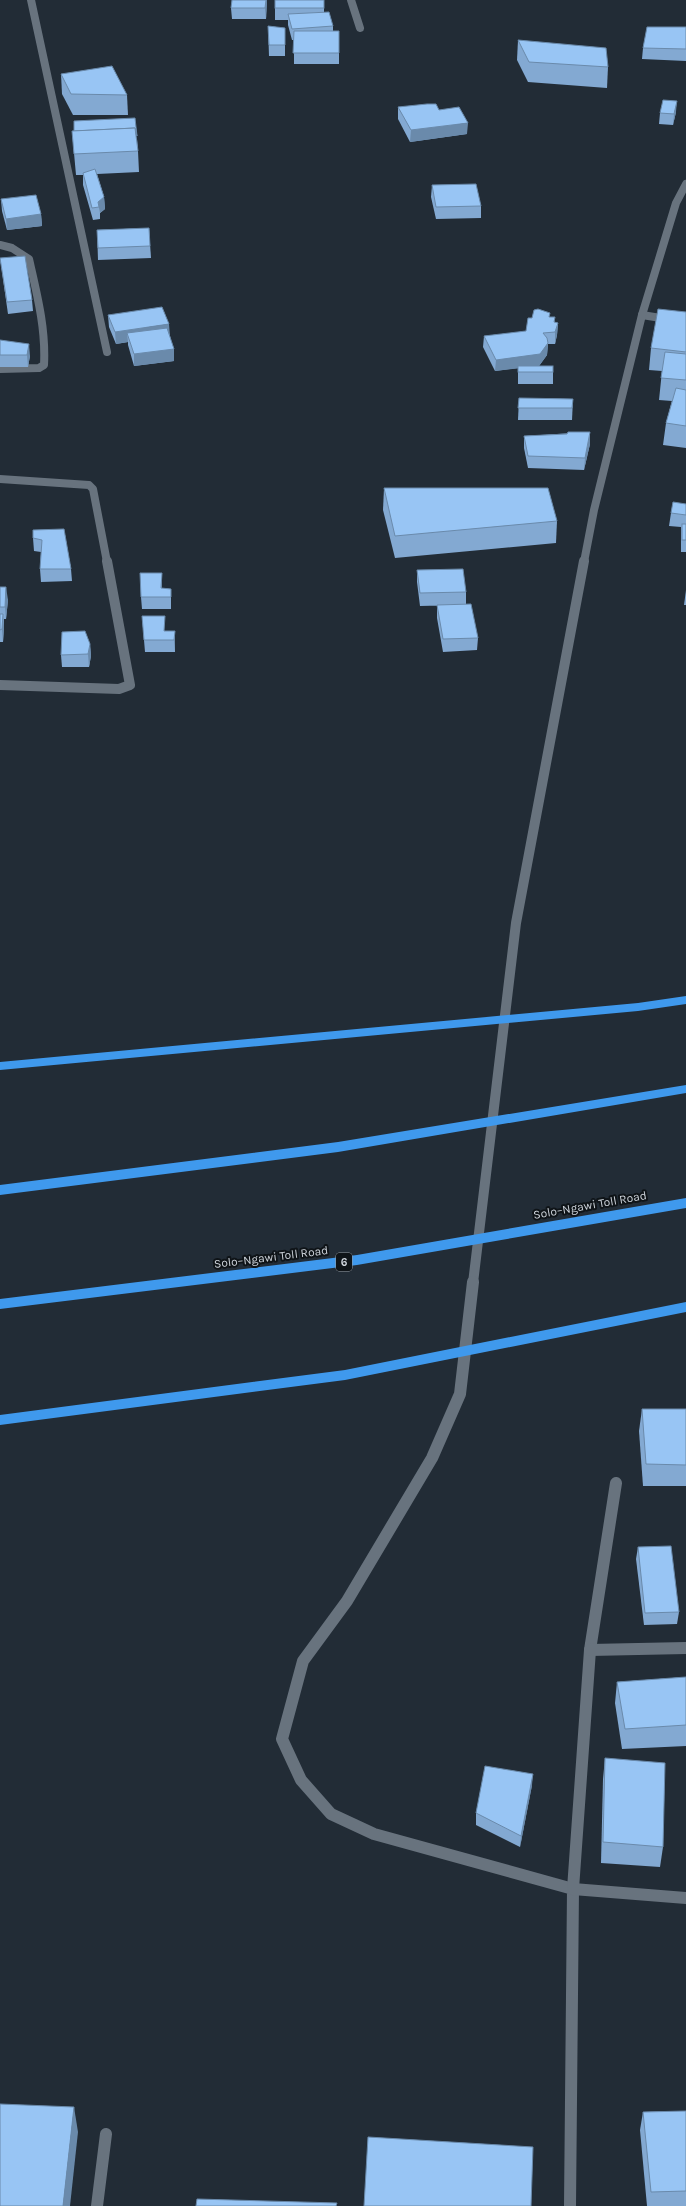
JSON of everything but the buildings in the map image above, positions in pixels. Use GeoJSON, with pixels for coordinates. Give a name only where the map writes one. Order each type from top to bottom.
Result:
{"type":"FeatureCollection","features":[{"type":"Feature","properties":{"kind":"highway"},"geometry":{"type":"LineString","coordinates":[[0,1066],[630,1007],[686,1000]]}},
{"type":"Feature","properties":{"kind":"highway"},"geometry":{"type":"LineString","coordinates":[[0,1190],[338,1147],[686,1089]]}},
{"type":"Feature","properties":{"kind":"highway","name":"Solo–Ngawi Toll Road"},"geometry":{"type":"LineString","coordinates":[[0,1304],[357,1260],[686,1203]]}},
{"type":"Feature","properties":{"kind":"highway"},"geometry":{"type":"LineString","coordinates":[[0,1420],[345,1376],[686,1307]]}},
{"type":"Feature","properties":{"kind":"street"},"geometry":{"type":"LineString","coordinates":[[31,0],[106,352]]}},
{"type":"Feature","properties":{"kind":"street"},"geometry":{"type":"LineString","coordinates":[[351,0],[360,28]]}},
{"type":"Feature","properties":{"kind":"street"},"geometry":{"type":"LineString","coordinates":[[686,184],[676,203],[642,315],[594,510],[516,922],[460,1394],[425,1471],[347,1601],[303,1661],[282,1739],[301,1780],[331,1814],[374,1834],[573,1889],[686,1898]]}},
{"type":"Feature","properties":{"kind":"street"},"geometry":{"type":"LineString","coordinates":[[676,203],[686,205]]}},
{"type":"Feature","properties":{"kind":"street"},"geometry":{"type":"LineString","coordinates":[[0,245],[18,251],[29,259],[44,334],[43,366],[39,368],[0,369]]}},
{"type":"Feature","properties":{"kind":"street"},"geometry":{"type":"LineString","coordinates":[[642,315],[686,322]]}},
{"type":"Feature","properties":{"kind":"street"},"geometry":{"type":"LineString","coordinates":[[0,479],[82,483],[89,485],[93,489],[130,685],[119,689],[0,685]]}},
{"type":"Feature","properties":{"kind":"street"},"geometry":{"type":"LineString","coordinates":[[570,2206],[573,1889],[590,1650],[616,1483]]}},
{"type":"Feature","properties":{"kind":"street"},"geometry":{"type":"LineString","coordinates":[[590,1650],[686,1648]]}},
{"type":"Feature","properties":{"kind":"street"},"geometry":{"type":"LineString","coordinates":[[97,2206],[106,2134]]}}]}
